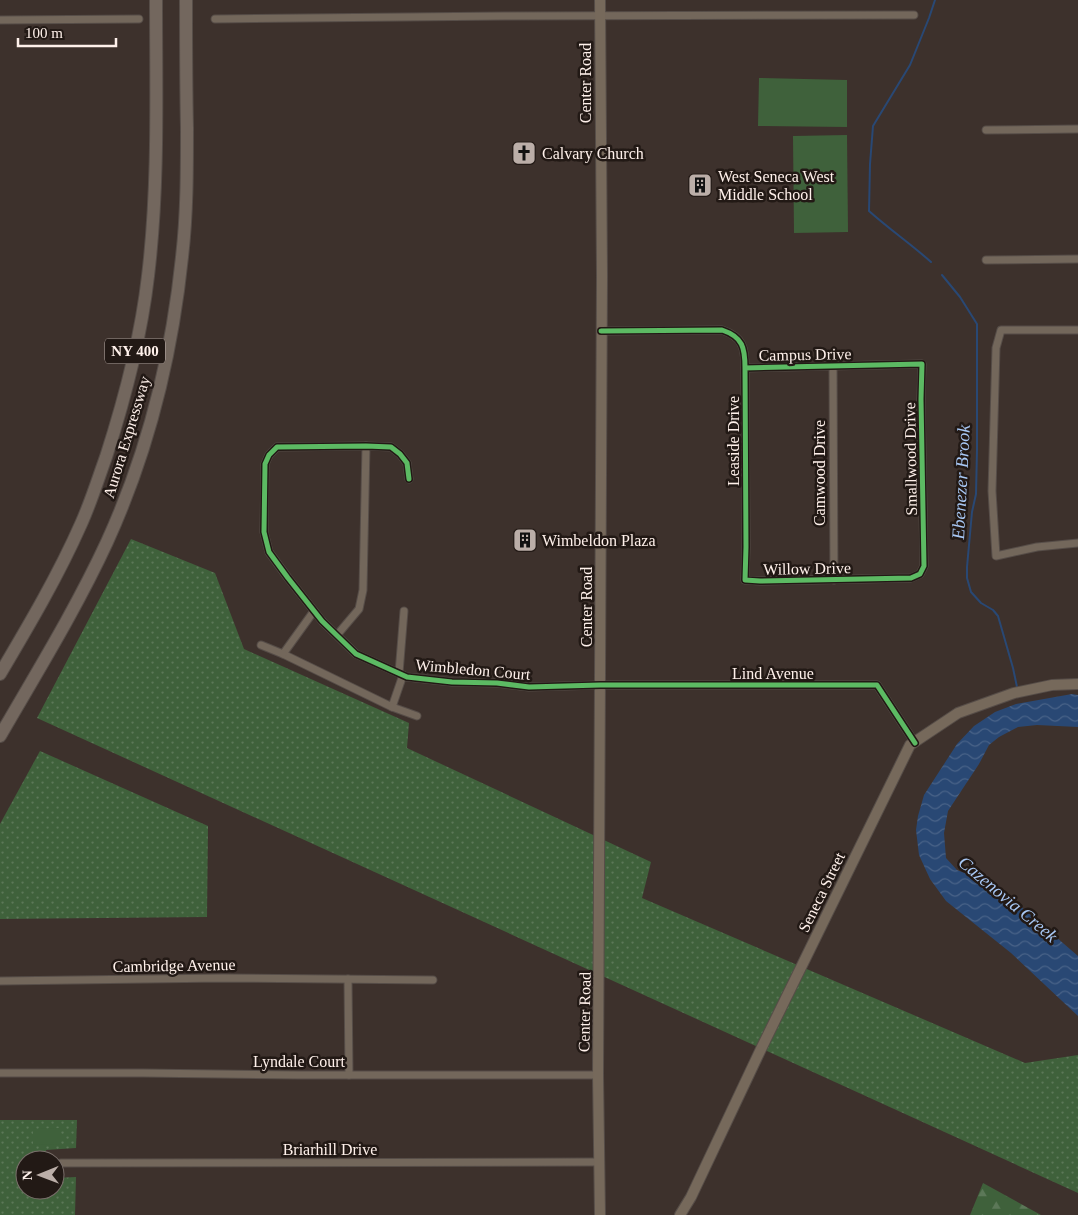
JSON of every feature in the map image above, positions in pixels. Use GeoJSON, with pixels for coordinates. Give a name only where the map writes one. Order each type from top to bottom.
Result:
{"type":"FeatureCollection","features":[{"type":"Feature","properties":{"kind":"highway","name":"Aurora Expressway"},"geometry":{"type":"LineString","coordinates":[[0,674],[38,611],[81,524],[109,446],[129,378],[140,330],[153,227],[156,115],[156,0]]}},
{"type":"Feature","properties":{"kind":"highway","name":"Aurora Expressway"},"geometry":{"type":"LineString","coordinates":[[0,736],[61,632],[90,576],[124,502],[153,413],[168,355],[182,257],[185,214],[186,0]]}},
{"type":"Feature","properties":{"kind":"main road","name":"Center Road"},"geometry":{"type":"LineString","coordinates":[[600,0],[602,331],[598,1075],[600,1215]]}},
{"type":"Feature","properties":{"kind":"main road","name":"Seneca Street"},"geometry":{"type":"LineString","coordinates":[[680,1215],[691,1197],[761,1049],[910,745],[958,713],[1014,693],[1052,685],[1078,684]]}},
{"type":"Feature","properties":{"kind":"street"},"geometry":{"type":"LineString","coordinates":[[215,19],[914,15]]}},
{"type":"Feature","properties":{"kind":"street"},"geometry":{"type":"LineString","coordinates":[[0,20],[139,19]]}},
{"type":"Feature","properties":{"kind":"street"},"geometry":{"type":"LineString","coordinates":[[986,130],[1078,129]]}},
{"type":"Feature","properties":{"kind":"street"},"geometry":{"type":"LineString","coordinates":[[986,260],[1078,259]]}},
{"type":"Feature","properties":{"kind":"street","name":"Campus Drive"},"geometry":{"type":"LineString","coordinates":[[602,331],[722,330],[736,336],[740,341],[745,354],[746,368],[885,364]]}},
{"type":"Feature","properties":{"kind":"street"},"geometry":{"type":"LineString","coordinates":[[1078,330],[1001,330],[996,348],[992,491],[996,556],[1037,547],[1078,543]]}},
{"type":"Feature","properties":{"kind":"street","name":"Smallwood Drive"},"geometry":{"type":"LineString","coordinates":[[885,364],[922,364],[924,566],[916,577],[906,578]]}},
{"type":"Feature","properties":{"kind":"street","name":"Camwood Drive"},"geometry":{"type":"LineString","coordinates":[[833,365],[834,580]]}},
{"type":"Feature","properties":{"kind":"street","name":"Leaside Drive"},"geometry":{"type":"LineString","coordinates":[[746,368],[746,515]]}},
{"type":"Feature","properties":{"kind":"street"},"geometry":{"type":"LineString","coordinates":[[337,635],[359,609],[363,590],[366,446]]}},
{"type":"Feature","properties":{"kind":"street","name":"Wimbledon Court"},"geometry":{"type":"LineString","coordinates":[[409,480],[407,463],[391,447],[277,447],[269,456],[265,464],[264,532],[269,552],[322,621],[356,654],[407,677],[529,687],[600,685]]}},
{"type":"Feature","properties":{"kind":"street","name":"Willow Drive"},"geometry":{"type":"LineString","coordinates":[[746,515],[744,580],[906,578]]}},
{"type":"Feature","properties":{"kind":"street"},"geometry":{"type":"LineString","coordinates":[[283,654],[314,611]]}},
{"type":"Feature","properties":{"kind":"street"},"geometry":{"type":"LineString","coordinates":[[392,707],[401,674],[404,611]]}},
{"type":"Feature","properties":{"kind":"street"},"geometry":{"type":"LineString","coordinates":[[262,645],[392,707],[417,716]]}},
{"type":"Feature","properties":{"kind":"street","name":"Lind Avenue"},"geometry":{"type":"LineString","coordinates":[[600,685],[877,686],[915,743]]}},
{"type":"Feature","properties":{"kind":"street","name":"Cambridge Avenue"},"geometry":{"type":"LineString","coordinates":[[0,982],[222,978],[433,980]]}},
{"type":"Feature","properties":{"kind":"street"},"geometry":{"type":"LineString","coordinates":[[348,979],[349,1075]]}},
{"type":"Feature","properties":{"kind":"street","name":"Lyndale Court"},"geometry":{"type":"LineString","coordinates":[[0,1074],[598,1075]]}},
{"type":"Feature","properties":{"kind":"street","name":"Briarhill Drive"},"geometry":{"type":"LineString","coordinates":[[65,1163],[599,1162]]}},
{"type":"Feature","properties":{"kind":"green space"},"geometry":{"type":"Polygon","coordinates":[[[759,78],[847,80],[847,127],[758,126],[759,78]]]}},
{"type":"Feature","properties":{"kind":"green space"},"geometry":{"type":"Polygon","coordinates":[[[847,135],[848,232],[794,233],[793,136],[847,135]]]}},
{"type":"Feature","properties":{"kind":"green space"},"geometry":{"type":"Polygon","coordinates":[[[131,539],[215,573],[244,649],[409,723],[407,748],[651,862],[642,898],[1025,1063],[1078,1055],[1078,1193],[37,718],[131,539]]]}},
{"type":"Feature","properties":{"kind":"green space"},"geometry":{"type":"Polygon","coordinates":[[[40,751],[208,826],[207,917],[0,919],[0,824],[40,751]]]}},
{"type":"Feature","properties":{"kind":"green space"},"geometry":{"type":"Polygon","coordinates":[[[0,1120],[77,1120],[76,1148],[15,1150],[15,1200],[65,1200],[65,1178],[76,1177],[75,1215],[0,1215],[0,1120]]]}},
{"type":"Feature","properties":{"kind":"green space"},"geometry":{"type":"Polygon","coordinates":[[[60,1128],[60,1145],[33,1144],[33,1129],[60,1128]]]}},
{"type":"Feature","properties":{"kind":"green space"},"geometry":{"type":"Polygon","coordinates":[[[983,1183],[1041,1215],[970,1215],[983,1183]]]}},
{"type":"Feature","properties":{"kind":"water","name":"Cazenovia Creek"},"geometry":{"type":"Polygon","coordinates":[[[1072,694],[1078,695],[1078,727],[1037,725],[1018,727],[999,737],[989,745],[979,764],[948,811],[944,833],[946,858],[957,870],[984,881],[1019,905],[1078,956],[1078,1016],[1011,953],[946,901],[930,879],[919,855],[916,830],[924,795],[957,744],[974,726],[995,712],[1016,704],[1072,694]]]}},
{"type":"Feature","properties":{"kind":"waterway","name":"Ebenezer Brook"},"geometry":{"type":"LineString","coordinates":[[931,262],[869,211],[873,126],[910,65],[935,0]]}},
{"type":"Feature","properties":{"kind":"waterway","name":"Ebenezer Brook"},"geometry":{"type":"LineString","coordinates":[[942,275],[960,297],[977,324],[976,494],[972,512],[967,578],[971,592],[981,603],[993,610],[998,616],[1017,687]]}},
{"type":"Feature","properties":{"kind":"cycle path"},"geometry":{"type":"LineString","coordinates":[[601,331],[722,330],[739,340],[743,349],[745,368],[745,580],[911,578],[920,574],[924,566],[922,364],[745,368]]}},
{"type":"Feature","properties":{"kind":"cycle path"},"geometry":{"type":"LineString","coordinates":[[409,479],[407,463],[391,447],[277,447],[269,455],[265,464],[264,532],[269,552],[322,621],[356,654],[407,677],[529,687],[600,685],[877,685],[915,743]]}},
{"type":"Feature","properties":{"kind":"place","name":"Calvary Church"},"geometry":{"type":"Point","coordinates":[524,153]}},
{"type":"Feature","properties":{"kind":"place","name":"West Seneca West Middle School"},"geometry":{"type":"Point","coordinates":[700,185]}},
{"type":"Feature","properties":{"kind":"place","name":"Wimbeldon Plaza"},"geometry":{"type":"Point","coordinates":[525,540]}}]}
